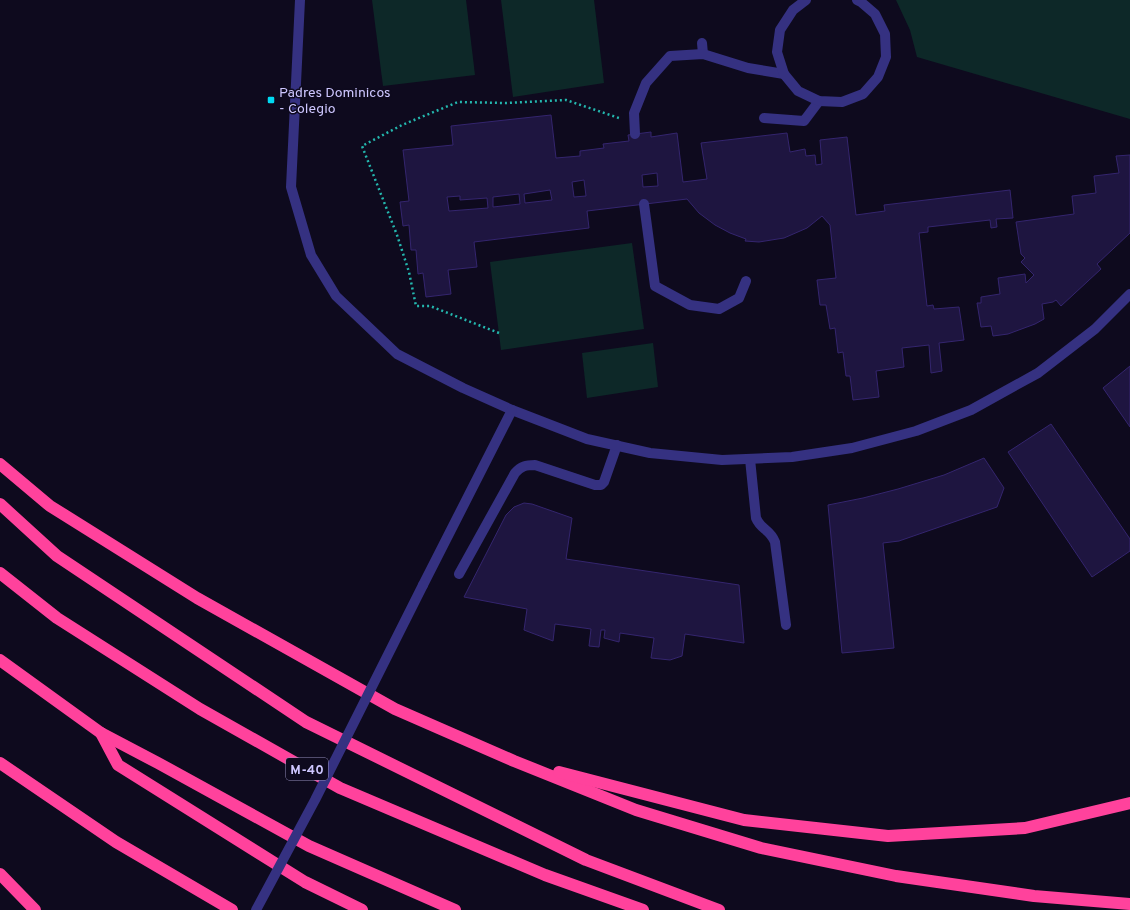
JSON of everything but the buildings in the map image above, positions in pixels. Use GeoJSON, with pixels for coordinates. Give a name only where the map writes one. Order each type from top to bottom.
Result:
{"type":"FeatureCollection","features":[{"type":"Feature","properties":{"kind":"highway"},"geometry":{"type":"LineString","coordinates":[[0,464],[50,506],[197,598],[395,709],[514,761],[636,810],[761,848],[896,876],[1034,896],[1130,904]]}},
{"type":"Feature","properties":{"kind":"highway"},"geometry":{"type":"LineString","coordinates":[[0,504],[57,556],[306,722],[586,860],[719,910]]}},
{"type":"Feature","properties":{"kind":"highway","name":"M-40"},"geometry":{"type":"LineString","coordinates":[[0,573],[57,618],[200,709],[340,788],[545,876],[643,910]]}},
{"type":"Feature","properties":{"kind":"highway"},"geometry":{"type":"LineString","coordinates":[[0,660],[101,732],[309,846],[455,910]]}},
{"type":"Feature","properties":{"kind":"highway"},"geometry":{"type":"LineString","coordinates":[[101,732],[118,766],[305,882],[362,910]]}},
{"type":"Feature","properties":{"kind":"highway"},"geometry":{"type":"LineString","coordinates":[[514,761],[744,820],[888,836],[1025,828],[1130,803]]}},
{"type":"Feature","properties":{"kind":"highway"},"geometry":{"type":"LineString","coordinates":[[0,764],[116,842],[232,910]]}},
{"type":"Feature","properties":{"kind":"highway"},"geometry":{"type":"LineString","coordinates":[[0,874],[35,910]]}},
{"type":"Feature","properties":{"kind":"street"},"geometry":{"type":"LineString","coordinates":[[300,0],[292,187],[311,255],[336,296],[397,354],[463,388],[512,410],[587,439],[650,453],[722,460],[792,457],[852,448],[916,431],[971,410],[1038,373],[1095,329],[1130,294]]}},
{"type":"Feature","properties":{"kind":"street"},"geometry":{"type":"LineString","coordinates":[[806,0],[793,10],[780,30],[777,52],[784,74],[798,91],[819,101],[842,102],[863,94],[878,77],[886,57],[885,34],[875,14],[857,0]]}},
{"type":"Feature","properties":{"kind":"street"},"geometry":{"type":"LineString","coordinates":[[702,43],[703,54]]}},
{"type":"Feature","properties":{"kind":"street"},"geometry":{"type":"LineString","coordinates":[[636,134],[634,113],[646,83],[670,56],[703,54],[748,68],[784,74]]}},
{"type":"Feature","properties":{"kind":"street"},"geometry":{"type":"LineString","coordinates":[[764,118],[804,121],[819,101]]}},
{"type":"Feature","properties":{"kind":"street"},"geometry":{"type":"LineString","coordinates":[[644,204],[655,286],[690,305],[719,309],[738,298],[746,281]]}},
{"type":"Feature","properties":{"kind":"street"},"geometry":{"type":"LineString","coordinates":[[256,910],[315,800],[512,410]]}},
{"type":"Feature","properties":{"kind":"street"},"geometry":{"type":"LineString","coordinates":[[459,574],[519,468],[527,465],[534,465],[595,485],[601,485],[604,482],[617,445]]}},
{"type":"Feature","properties":{"kind":"street"},"geometry":{"type":"LineString","coordinates":[[750,459],[756,518],[759,526],[772,534],[775,542],[786,625]]}},
{"type":"Feature","properties":{"kind":"path"},"geometry":{"type":"LineString","coordinates":[[500,333],[430,306],[416,306],[410,272],[362,146],[402,125],[458,102],[505,103],[566,100],[634,123]]}},
{"type":"Feature","properties":{"kind":"green space"},"geometry":{"type":"Polygon","coordinates":[[[372,0],[466,0],[475,75],[383,86],[372,0]]]}},
{"type":"Feature","properties":{"kind":"green space"},"geometry":{"type":"Polygon","coordinates":[[[501,0],[594,0],[604,83],[513,97],[501,0]]]}},
{"type":"Feature","properties":{"kind":"green space"},"geometry":{"type":"Polygon","coordinates":[[[896,0],[1130,0],[1130,119],[917,57],[910,30],[896,0]]]}},
{"type":"Feature","properties":{"kind":"green space"},"geometry":{"type":"Polygon","coordinates":[[[632,243],[644,329],[501,350],[490,262],[632,243]]]}},
{"type":"Feature","properties":{"kind":"green space"},"geometry":{"type":"Polygon","coordinates":[[[653,343],[658,387],[587,398],[582,353],[653,343]]]}},
{"type":"Feature","properties":{"kind":"place","name":"Padres Dominicos - Colegio"},"geometry":{"type":"Point","coordinates":[271,100]}}]}
